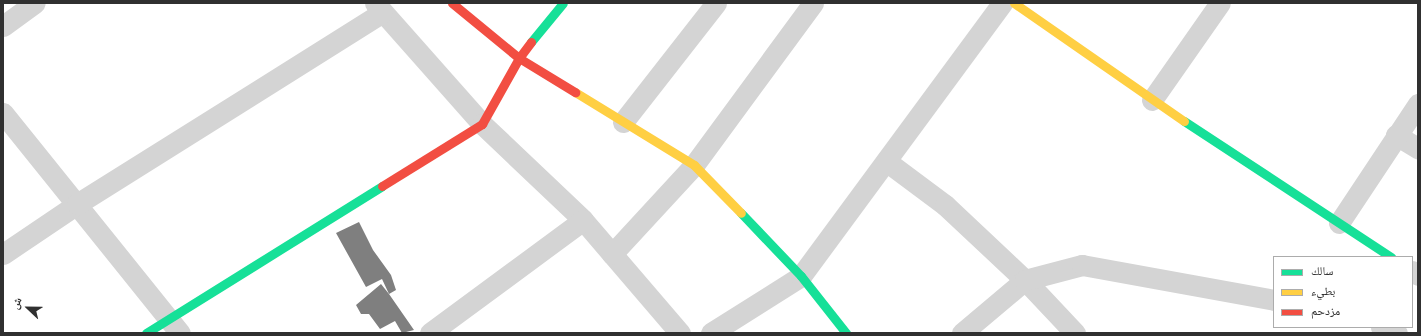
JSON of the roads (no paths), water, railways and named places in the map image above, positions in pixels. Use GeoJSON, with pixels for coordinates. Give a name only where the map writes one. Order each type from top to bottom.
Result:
{"type":"FeatureCollection","features":[{"type":"Feature","properties":{"kind":"street"},"geometry":{"type":"LineString","coordinates":[[3,26],[35,3]]}},
{"type":"Feature","properties":{"kind":"street"},"geometry":{"type":"LineString","coordinates":[[452,3],[519,58],[694,166],[801,276],[846,333]]}},
{"type":"Feature","properties":{"kind":"street"},"geometry":{"type":"LineString","coordinates":[[146,333],[175,325],[482,124],[519,58],[563,3]]}},
{"type":"Feature","properties":{"kind":"street"},"geometry":{"type":"LineString","coordinates":[[623,122],[716,3]]}},
{"type":"Feature","properties":{"kind":"street"},"geometry":{"type":"LineString","coordinates":[[612,254],[694,166],[813,3]]}},
{"type":"Feature","properties":{"kind":"street"},"geometry":{"type":"LineString","coordinates":[[711,333],[801,276],[1002,3]]}},
{"type":"Feature","properties":{"kind":"street"},"geometry":{"type":"LineString","coordinates":[[1014,3],[1152,100],[1389,256]]}},
{"type":"Feature","properties":{"kind":"street"},"geometry":{"type":"LineString","coordinates":[[1152,100],[1220,3]]}},
{"type":"Feature","properties":{"kind":"street"},"geometry":{"type":"LineString","coordinates":[[3,254],[77,204],[379,8],[482,124],[583,220],[680,333]]}},
{"type":"Feature","properties":{"kind":"street"},"geometry":{"type":"LineString","coordinates":[[1339,223],[1418,104]]}},
{"type":"Feature","properties":{"kind":"street"},"geometry":{"type":"LineString","coordinates":[[3,113],[175,325]]}},
{"type":"Feature","properties":{"kind":"street"},"geometry":{"type":"LineString","coordinates":[[1396,135],[1418,148]]}},
{"type":"Feature","properties":{"kind":"street"},"geometry":{"type":"LineString","coordinates":[[886,161],[945,205],[1025,280],[1075,333]]}},
{"type":"Feature","properties":{"kind":"street"},"geometry":{"type":"LineString","coordinates":[[430,333],[583,220]]}},
{"type":"Feature","properties":{"kind":"street"},"geometry":{"type":"LineString","coordinates":[[962,333],[1025,280],[1082,265],[1273,300]]}},
{"type":"Feature","properties":{"kind":"street"},"geometry":{"type":"LineString","coordinates":[[1384,328],[1397,333]]}}]}
